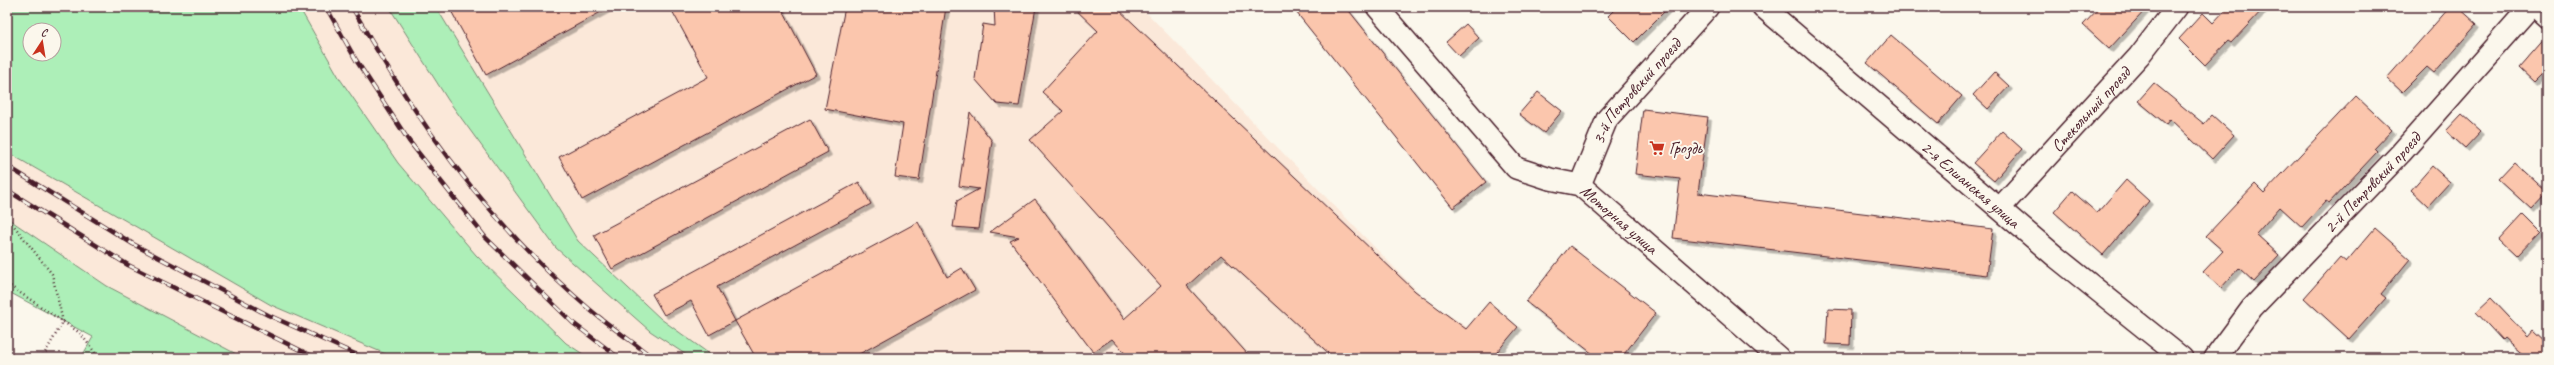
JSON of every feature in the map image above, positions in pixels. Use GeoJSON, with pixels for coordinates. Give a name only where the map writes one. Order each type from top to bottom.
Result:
{"type":"FeatureCollection","features":[{"type":"Feature","properties":{"kind":"street","name":"Моторная улица"},"geometry":{"type":"LineString","coordinates":[[1378,7],[1516,168],[1550,179],[1580,185],[1779,358]]}},
{"type":"Feature","properties":{"kind":"street","name":"3-й Петровский проезд"},"geometry":{"type":"LineString","coordinates":[[1580,185],[1607,119],[1708,7]]}},
{"type":"Feature","properties":{"kind":"street","name":"2-я Елшанская улица"},"geometry":{"type":"LineString","coordinates":[[1763,7],[2056,257],[2182,358]]}},
{"type":"Feature","properties":{"kind":"street","name":"Стекольный проезд"},"geometry":{"type":"LineString","coordinates":[[2000,208],[2139,56],[2177,7]]}},
{"type":"Feature","properties":{"kind":"street","name":"2-й Петровский проезд"},"geometry":{"type":"LineString","coordinates":[[2215,358],[2252,308],[2401,153],[2530,7]]}},
{"type":"Feature","properties":{"kind":"lane"},"geometry":{"type":"LineString","coordinates":[[2530,7],[2547,23]]}},
{"type":"Feature","properties":{"kind":"path"},"geometry":{"type":"LineString","coordinates":[[7,217],[52,274],[63,322],[42,358]]}},
{"type":"Feature","properties":{"kind":"path"},"geometry":{"type":"LineString","coordinates":[[7,284],[80,333],[99,358]]}},
{"type":"Feature","properties":{"kind":"shaded area"},"geometry":{"type":"Polygon","coordinates":[[[299,7],[389,7],[448,100],[650,331],[691,358],[589,358],[566,343],[476,255],[398,163],[340,79],[299,7]]]}},
{"type":"Feature","properties":{"kind":"shaded area"},"geometry":{"type":"Polygon","coordinates":[[[436,7],[1141,7],[1425,299],[1513,358],[715,358],[661,319],[578,241],[436,7]]]}},
{"type":"Feature","properties":{"kind":"shaded area"},"geometry":{"type":"Polygon","coordinates":[[[7,152],[271,305],[395,358],[244,358],[107,286],[7,218],[7,152]]]}},
{"type":"Feature","properties":{"kind":"green space"},"geometry":{"type":"Polygon","coordinates":[[[7,7],[299,7],[340,79],[398,163],[476,255],[566,343],[589,358],[395,358],[271,305],[7,152],[7,7]]]}},
{"type":"Feature","properties":{"kind":"green space"},"geometry":{"type":"Polygon","coordinates":[[[389,7],[436,7],[578,241],[661,319],[715,358],[691,358],[650,331],[556,248],[448,100],[389,7]]]}},
{"type":"Feature","properties":{"kind":"green space"},"geometry":{"type":"Polygon","coordinates":[[[7,218],[107,286],[244,358],[81,358],[93,337],[7,291],[7,218]]]}},
{"type":"Feature","properties":{"kind":"building"},"geometry":{"type":"Polygon","coordinates":[[[449,7],[610,7],[486,75],[449,7]]]}},
{"type":"Feature","properties":{"kind":"building"},"geometry":{"type":"Polygon","coordinates":[[[670,7],[781,7],[816,74],[582,200],[559,157],[708,77],[670,7]]]}},
{"type":"Feature","properties":{"kind":"building"},"geometry":{"type":"Polygon","coordinates":[[[845,7],[946,7],[919,180],[895,177],[903,124],[825,109],[845,7]]]}},
{"type":"Feature","properties":{"kind":"building"},"geometry":{"type":"Polygon","coordinates":[[[994,7],[1036,7],[1019,106],[997,104],[975,79],[983,24],[995,26],[994,7]]]}},
{"type":"Feature","properties":{"kind":"building"},"geometry":{"type":"Polygon","coordinates":[[[1073,7],[1116,7],[1415,291],[1466,329],[1489,302],[1518,327],[1492,358],[1334,358],[1221,255],[1187,286],[1251,358],[1129,358],[1112,339],[1093,352],[1010,241],[1019,237],[990,232],[1035,199],[1124,319],[1161,286],[1030,140],[1063,111],[1042,92],[1098,31],[1073,7]]]}},
{"type":"Feature","properties":{"kind":"building"},"geometry":{"type":"Polygon","coordinates":[[[1292,7],[1346,7],[1486,182],[1453,208],[1292,7]]]}},
{"type":"Feature","properties":{"kind":"building"},"geometry":{"type":"Polygon","coordinates":[[[1617,7],[1669,7],[1634,42],[1608,16],[1617,7]]]}},
{"type":"Feature","properties":{"kind":"building"},"geometry":{"type":"Polygon","coordinates":[[[2100,7],[2148,7],[2109,49],[2083,25],[2100,7]]]}},
{"type":"Feature","properties":{"kind":"building"},"geometry":{"type":"Polygon","coordinates":[[[2228,7],[2265,7],[2231,43],[2228,41],[2205,65],[2179,39],[2203,13],[2213,23],[2228,7]]]}},
{"type":"Feature","properties":{"kind":"building"},"geometry":{"type":"Polygon","coordinates":[[[2450,7],[2458,7],[2477,24],[2434,73],[2427,67],[2402,92],[2387,78],[2450,7]]]}},
{"type":"Feature","properties":{"kind":"building"},"geometry":{"type":"Polygon","coordinates":[[[1466,24],[1479,38],[1459,56],[1446,42],[1466,24]]]}},
{"type":"Feature","properties":{"kind":"building"},"geometry":{"type":"Polygon","coordinates":[[[1891,35],[1962,96],[1938,124],[1867,63],[1891,35]]]}},
{"type":"Feature","properties":{"kind":"building"},"geometry":{"type":"Polygon","coordinates":[[[2547,36],[2547,69],[2534,82],[2519,68],[2547,36]]]}},
{"type":"Feature","properties":{"kind":"building"},"geometry":{"type":"Polygon","coordinates":[[[1994,72],[2009,86],[1988,109],[1973,95],[1994,72]]]}},
{"type":"Feature","properties":{"kind":"building"},"geometry":{"type":"Polygon","coordinates":[[[2154,83],[2204,124],[2212,115],[2234,135],[2212,159],[2170,119],[2166,124],[2138,101],[2154,83]]]}},
{"type":"Feature","properties":{"kind":"building"},"geometry":{"type":"Polygon","coordinates":[[[1538,92],[1562,111],[1544,133],[1519,114],[1538,92]]]}},
{"type":"Feature","properties":{"kind":"building"},"geometry":{"type":"Polygon","coordinates":[[[2356,96],[2392,130],[2374,149],[2377,152],[2329,203],[2326,201],[2302,227],[2280,207],[2256,234],[2279,255],[2254,282],[2239,268],[2221,288],[2203,272],[2223,251],[2206,236],[2255,184],[2264,193],[2356,96]]]}},
{"type":"Feature","properties":{"kind":"building"},"geometry":{"type":"Polygon","coordinates":[[[1643,109],[1708,117],[1698,193],[1993,229],[1987,275],[1673,238],[1680,179],[1635,174],[1643,109]]]}},
{"type":"Feature","properties":{"kind":"building"},"geometry":{"type":"Polygon","coordinates":[[[970,112],[992,141],[979,229],[953,227],[957,201],[979,189],[959,186],[970,112]]]}},
{"type":"Feature","properties":{"kind":"building"},"geometry":{"type":"Polygon","coordinates":[[[2462,114],[2481,131],[2465,148],[2446,131],[2462,114]]]}},
{"type":"Feature","properties":{"kind":"building"},"geometry":{"type":"Polygon","coordinates":[[[810,119],[828,152],[612,269],[594,235],[810,119]]]}},
{"type":"Feature","properties":{"kind":"building"},"geometry":{"type":"Polygon","coordinates":[[[2002,131],[2022,149],[1994,181],[1973,163],[2002,131]]]}},
{"type":"Feature","properties":{"kind":"building"},"geometry":{"type":"Polygon","coordinates":[[[2514,162],[2547,192],[2531,209],[2498,179],[2514,162]]]}},
{"type":"Feature","properties":{"kind":"building"},"geometry":{"type":"Polygon","coordinates":[[[2432,166],[2450,182],[2428,206],[2411,190],[2432,166]]]}},
{"type":"Feature","properties":{"kind":"building"},"geometry":{"type":"Polygon","coordinates":[[[2126,180],[2149,201],[2103,255],[2054,212],[2072,191],[2097,213],[2126,180]]]}},
{"type":"Feature","properties":{"kind":"building"},"geometry":{"type":"Polygon","coordinates":[[[859,182],[871,204],[717,287],[735,321],[709,335],[691,301],[664,315],[652,294],[859,182]]]}},
{"type":"Feature","properties":{"kind":"building"},"geometry":{"type":"Polygon","coordinates":[[[2523,214],[2540,231],[2516,256],[2499,240],[2523,214]]]}},
{"type":"Feature","properties":{"kind":"building"},"geometry":{"type":"Polygon","coordinates":[[[918,222],[947,277],[962,268],[975,290],[852,358],[756,358],[735,321],[918,222]]]}},
{"type":"Feature","properties":{"kind":"building"},"geometry":{"type":"Polygon","coordinates":[[[2375,228],[2410,259],[2381,294],[2386,298],[2349,339],[2304,298],[2340,257],[2346,262],[2375,228]]]}},
{"type":"Feature","properties":{"kind":"building"},"geometry":{"type":"Polygon","coordinates":[[[1570,246],[1656,313],[1621,358],[1598,358],[1526,302],[1570,246]]]}},
{"type":"Feature","properties":{"kind":"building"},"geometry":{"type":"Polygon","coordinates":[[[2491,298],[2527,336],[2532,330],[2547,344],[2547,358],[2527,358],[2504,338],[2502,340],[2476,312],[2491,298]]]}},
{"type":"Feature","properties":{"kind":"building"},"geometry":{"type":"Polygon","coordinates":[[[1828,309],[1851,310],[1850,345],[1826,344],[1828,309]]]}},
{"type":"Feature","properties":{"kind":"railway"},"geometry":{"type":"LineString","coordinates":[[326,7],[356,60],[409,141],[485,237],[573,323],[619,358]]}},
{"type":"Feature","properties":{"kind":"railway"},"geometry":{"type":"LineString","coordinates":[[352,7],[401,90],[428,130],[487,206],[519,242],[553,276],[596,315],[653,358]]}},
{"type":"Feature","properties":{"kind":"railway"},"geometry":{"type":"LineString","coordinates":[[7,166],[133,244],[268,315],[364,358]]}},
{"type":"Feature","properties":{"kind":"railway"},"geometry":{"type":"LineString","coordinates":[[7,190],[128,265],[316,358]]}},
{"type":"Feature","properties":{"kind":"place","name":"Гроздь"},"geometry":{"type":"Point","coordinates":[1657,148]}}]}
